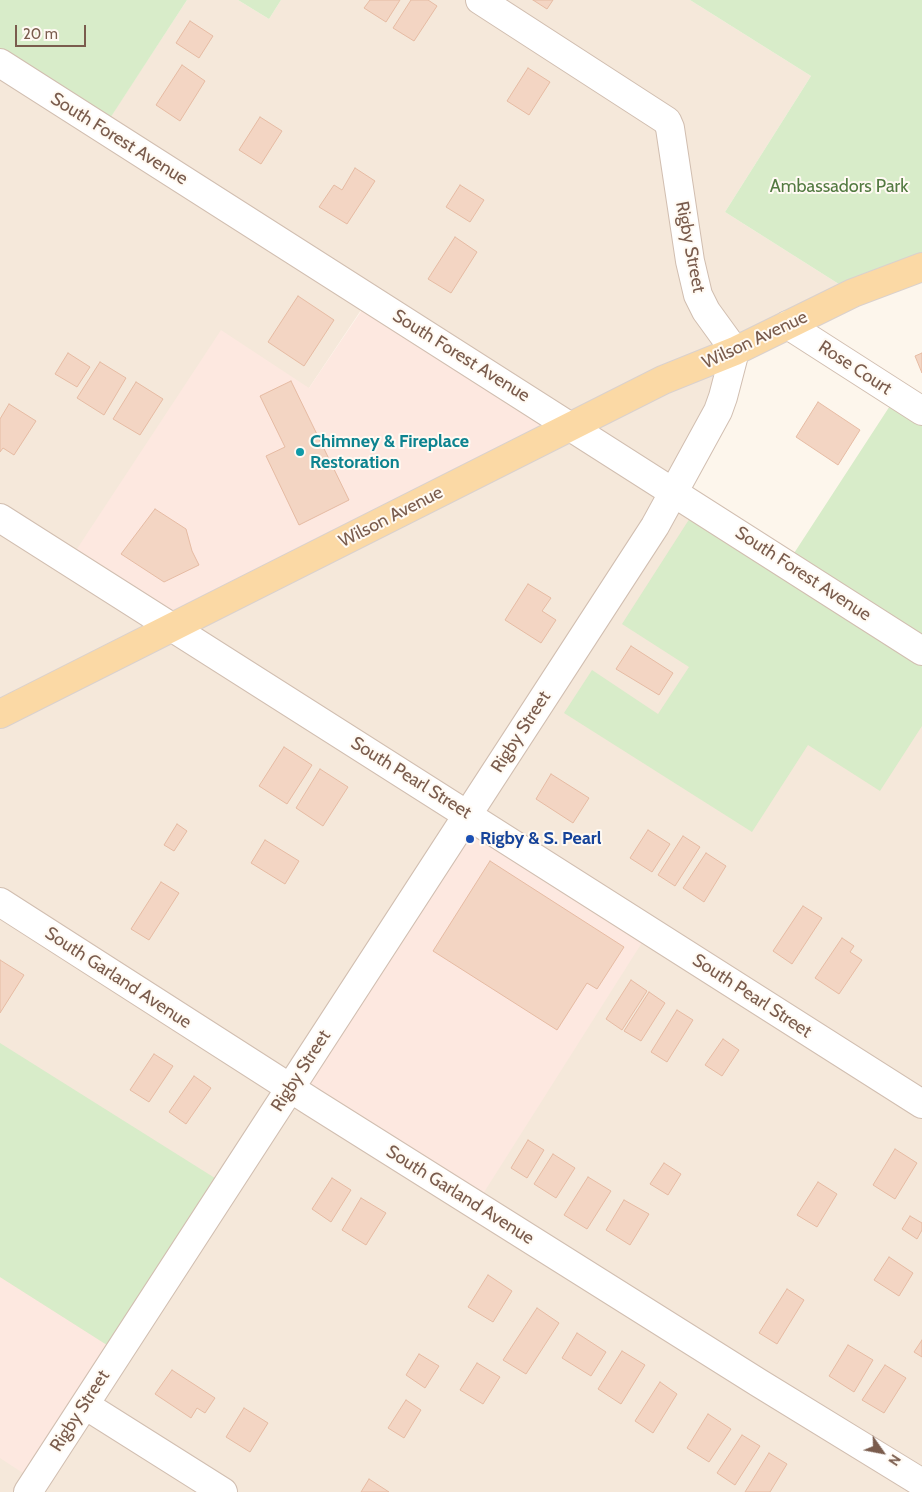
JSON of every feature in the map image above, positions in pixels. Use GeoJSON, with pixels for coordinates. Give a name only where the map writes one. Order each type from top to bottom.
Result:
{"type":"FeatureCollection","features":[{"type":"Feature","properties":{"kind":"main road","name":"Wilson Avenue"},"geometry":{"type":"LineString","coordinates":[[0,714],[663,380],[735,351],[853,293],[922,267]]}},
{"type":"Feature","properties":{"kind":"street","name":"Rigby Street"},"geometry":{"type":"LineString","coordinates":[[28,1492],[655,526],[718,411],[723,398],[735,351],[706,311],[698,295],[690,261],[670,128],[667,122],[480,0]]}},
{"type":"Feature","properties":{"kind":"street","name":"South Forest Avenue"},"geometry":{"type":"LineString","coordinates":[[0,63],[922,650]]}},
{"type":"Feature","properties":{"kind":"street","name":"Rose Court"},"geometry":{"type":"LineString","coordinates":[[788,325],[922,411]]}},
{"type":"Feature","properties":{"kind":"street","name":"South Pearl Street"},"geometry":{"type":"LineString","coordinates":[[0,518],[922,1104]]}},
{"type":"Feature","properties":{"kind":"street","name":"South Garland Avenue"},"geometry":{"type":"LineString","coordinates":[[0,902],[290,1088],[759,1383],[922,1483]]}},
{"type":"Feature","properties":{"kind":"street"},"geometry":{"type":"LineString","coordinates":[[85,1405],[223,1492]]}},
{"type":"Feature","properties":{"kind":"shaded area"},"geometry":{"type":"Polygon","coordinates":[[[187,0],[238,0],[269,19],[281,0],[690,0],[811,76],[725,212],[853,293],[735,351],[673,491],[787,564],[922,411],[922,1492],[0,1492],[0,63],[103,128],[187,0]],[[369,298],[309,388],[237,595],[369,298]]]}},
{"type":"Feature","properties":{"kind":"shaded area"},"geometry":{"type":"Polygon","coordinates":[[[370,298],[572,426],[172,627],[69,561],[221,330],[309,388],[370,298]]]}},
{"type":"Feature","properties":{"kind":"shaded area"},"geometry":{"type":"Polygon","coordinates":[[[468,814],[650,930],[476,1205],[290,1088],[468,814]]]}},
{"type":"Feature","properties":{"kind":"shaded area"},"geometry":{"type":"Polygon","coordinates":[[[0,1277],[118,1352],[35,1481],[0,1458],[0,1277]]]}},
{"type":"Feature","properties":{"kind":"green space"},"geometry":{"type":"Polygon","coordinates":[[[0,0],[187,0],[103,129],[0,63],[0,0]]]}},
{"type":"Feature","properties":{"kind":"green space"},"geometry":{"type":"Polygon","coordinates":[[[238,0],[281,0],[269,19],[238,0]]]}},
{"type":"Feature","properties":{"kind":"green space","name":"Ambassadors Park"},"geometry":{"type":"Polygon","coordinates":[[[690,0],[922,0],[922,267],[853,293],[725,212],[811,76],[690,0]]]}},
{"type":"Feature","properties":{"kind":"green space"},"geometry":{"type":"Polygon","coordinates":[[[897,395],[922,411],[922,726],[880,791],[808,745],[752,832],[564,713],[592,670],[658,714],[689,667],[622,624],[697,507],[787,564],[897,395]]]}},
{"type":"Feature","properties":{"kind":"green space"},"geometry":{"type":"Polygon","coordinates":[[[0,1043],[226,1185],[118,1352],[0,1277],[0,1043]]]}},
{"type":"Feature","properties":{"kind":"building"},"geometry":{"type":"Polygon","coordinates":[[[370,0],[400,0],[386,22],[364,8],[370,0]]]}},
{"type":"Feature","properties":{"kind":"building"},"geometry":{"type":"Polygon","coordinates":[[[411,0],[428,0],[437,6],[414,41],[393,28],[411,0]]]}},
{"type":"Feature","properties":{"kind":"building"},"geometry":{"type":"Polygon","coordinates":[[[533,0],[553,0],[547,9],[533,0]]]}},
{"type":"Feature","properties":{"kind":"building"},"geometry":{"type":"Polygon","coordinates":[[[190,21],[213,36],[199,58],[176,43],[190,21]]]}},
{"type":"Feature","properties":{"kind":"building"},"geometry":{"type":"Polygon","coordinates":[[[182,65],[205,81],[180,121],[156,105],[182,65]]]}},
{"type":"Feature","properties":{"kind":"building"},"geometry":{"type":"Polygon","coordinates":[[[528,68],[550,82],[529,115],[507,101],[528,68]]]}},
{"type":"Feature","properties":{"kind":"building"},"geometry":{"type":"Polygon","coordinates":[[[260,117],[282,131],[261,164],[239,150],[260,117]]]}},
{"type":"Feature","properties":{"kind":"building"},"geometry":{"type":"Polygon","coordinates":[[[355,168],[375,181],[347,224],[319,207],[334,185],[342,190],[355,168]]]}},
{"type":"Feature","properties":{"kind":"building"},"geometry":{"type":"Polygon","coordinates":[[[460,185],[484,200],[470,222],[446,207],[460,185]]]}},
{"type":"Feature","properties":{"kind":"building"},"geometry":{"type":"Polygon","coordinates":[[[455,237],[477,252],[451,293],[428,279],[455,237]]]}},
{"type":"Feature","properties":{"kind":"building"},"geometry":{"type":"Polygon","coordinates":[[[298,296],[334,320],[304,366],[268,342],[298,296]]]}},
{"type":"Feature","properties":{"kind":"building"},"geometry":{"type":"Polygon","coordinates":[[[68,353],[90,367],[77,387],[55,374],[68,353]]]}},
{"type":"Feature","properties":{"kind":"building"},"geometry":{"type":"Polygon","coordinates":[[[922,353],[922,373],[915,356],[922,353]]]}},
{"type":"Feature","properties":{"kind":"building"},"geometry":{"type":"Polygon","coordinates":[[[100,362],[126,378],[104,415],[77,398],[100,362]]]}},
{"type":"Feature","properties":{"kind":"building","name":"Chimney & Fireplace Restoration"},"geometry":{"type":"Polygon","coordinates":[[[291,381],[349,500],[299,525],[266,456],[285,447],[260,396],[291,381]]]}},
{"type":"Feature","properties":{"kind":"building"},"geometry":{"type":"Polygon","coordinates":[[[136,382],[163,399],[140,435],[113,419],[136,382]]]}},
{"type":"Feature","properties":{"kind":"building"},"geometry":{"type":"Polygon","coordinates":[[[818,402],[860,430],[838,465],[796,437],[818,402]]]}},
{"type":"Feature","properties":{"kind":"building"},"geometry":{"type":"Polygon","coordinates":[[[9,404],[36,421],[14,455],[3,448],[0,452],[0,419],[9,404]]]}},
{"type":"Feature","properties":{"kind":"building"},"geometry":{"type":"Polygon","coordinates":[[[155,509],[186,529],[192,551],[199,565],[164,582],[121,554],[155,509]]]}},
{"type":"Feature","properties":{"kind":"building"},"geometry":{"type":"Polygon","coordinates":[[[528,584],[551,598],[542,611],[556,620],[541,643],[505,620],[528,584]]]}},
{"type":"Feature","properties":{"kind":"building"},"geometry":{"type":"Polygon","coordinates":[[[631,646],[673,673],[659,695],[616,669],[631,646]]]}},
{"type":"Feature","properties":{"kind":"building"},"geometry":{"type":"Polygon","coordinates":[[[284,747],[312,765],[287,804],[259,786],[284,747]]]}},
{"type":"Feature","properties":{"kind":"building"},"geometry":{"type":"Polygon","coordinates":[[[320,769],[348,787],[323,826],[296,808],[320,769]]]}},
{"type":"Feature","properties":{"kind":"building"},"geometry":{"type":"Polygon","coordinates":[[[551,774],[589,798],[573,823],[536,799],[551,774]]]}},
{"type":"Feature","properties":{"kind":"building"},"geometry":{"type":"Polygon","coordinates":[[[177,824],[187,831],[174,851],[164,845],[177,824]]]}},
{"type":"Feature","properties":{"kind":"building"},"geometry":{"type":"Polygon","coordinates":[[[648,830],[670,844],[652,872],[630,858],[648,830]]]}},
{"type":"Feature","properties":{"kind":"building"},"geometry":{"type":"Polygon","coordinates":[[[683,836],[700,847],[675,886],[658,875],[683,836]]]}},
{"type":"Feature","properties":{"kind":"building"},"geometry":{"type":"Polygon","coordinates":[[[265,840],[299,861],[285,884],[251,863],[265,840]]]}},
{"type":"Feature","properties":{"kind":"building"},"geometry":{"type":"Polygon","coordinates":[[[706,853],[726,866],[704,902],[683,888],[706,853]]]}},
{"type":"Feature","properties":{"kind":"building"},"geometry":{"type":"Polygon","coordinates":[[[490,861],[624,947],[597,989],[587,983],[557,1030],[433,951],[490,861]]]}},
{"type":"Feature","properties":{"kind":"building"},"geometry":{"type":"Polygon","coordinates":[[[161,882],[179,893],[149,940],[131,929],[161,882]]]}},
{"type":"Feature","properties":{"kind":"building"},"geometry":{"type":"Polygon","coordinates":[[[803,906],[822,918],[792,964],[773,951],[803,906]]]}},
{"type":"Feature","properties":{"kind":"building"},"geometry":{"type":"Polygon","coordinates":[[[842,938],[854,946],[850,952],[862,960],[839,994],[815,978],[842,938]]]}},
{"type":"Feature","properties":{"kind":"building"},"geometry":{"type":"Polygon","coordinates":[[[0,960],[24,975],[0,1013],[0,960]]]}},
{"type":"Feature","properties":{"kind":"building"},"geometry":{"type":"Polygon","coordinates":[[[631,980],[647,991],[622,1030],[606,1019],[631,980]]]}},
{"type":"Feature","properties":{"kind":"building"},"geometry":{"type":"Polygon","coordinates":[[[649,992],[665,1003],[641,1041],[624,1031],[649,992]]]}},
{"type":"Feature","properties":{"kind":"building"},"geometry":{"type":"Polygon","coordinates":[[[677,1010],[693,1020],[667,1062],[651,1052],[677,1010]]]}},
{"type":"Feature","properties":{"kind":"building"},"geometry":{"type":"Polygon","coordinates":[[[723,1039],[739,1050],[722,1076],[705,1065],[723,1039]]]}},
{"type":"Feature","properties":{"kind":"building"},"geometry":{"type":"Polygon","coordinates":[[[154,1054],[173,1066],[149,1102],[130,1090],[154,1054]]]}},
{"type":"Feature","properties":{"kind":"building"},"geometry":{"type":"Polygon","coordinates":[[[194,1076],[211,1088],[186,1124],[169,1112],[194,1076]]]}},
{"type":"Feature","properties":{"kind":"building"},"geometry":{"type":"Polygon","coordinates":[[[528,1140],[544,1150],[527,1178],[511,1168],[528,1140]]]}},
{"type":"Feature","properties":{"kind":"building"},"geometry":{"type":"Polygon","coordinates":[[[895,1149],[917,1163],[895,1199],[873,1185],[895,1149]]]}},
{"type":"Feature","properties":{"kind":"building"},"geometry":{"type":"Polygon","coordinates":[[[553,1154],[575,1168],[556,1198],[534,1184],[553,1154]]]}},
{"type":"Feature","properties":{"kind":"building"},"geometry":{"type":"Polygon","coordinates":[[[664,1163],[681,1174],[668,1195],[650,1184],[664,1163]]]}},
{"type":"Feature","properties":{"kind":"building"},"geometry":{"type":"Polygon","coordinates":[[[588,1177],[611,1191],[587,1229],[564,1215],[588,1177]]]}},
{"type":"Feature","properties":{"kind":"building"},"geometry":{"type":"Polygon","coordinates":[[[332,1178],[351,1190],[331,1222],[312,1209],[332,1178]]]}},
{"type":"Feature","properties":{"kind":"building"},"geometry":{"type":"Polygon","coordinates":[[[818,1182],[837,1194],[817,1227],[797,1215],[818,1182]]]}},
{"type":"Feature","properties":{"kind":"building"},"geometry":{"type":"Polygon","coordinates":[[[361,1198],[386,1213],[366,1245],[342,1230],[361,1198]]]}},
{"type":"Feature","properties":{"kind":"building"},"geometry":{"type":"Polygon","coordinates":[[[624,1200],[649,1214],[630,1245],[606,1230],[624,1200]]]}},
{"type":"Feature","properties":{"kind":"building"},"geometry":{"type":"Polygon","coordinates":[[[910,1216],[922,1223],[922,1230],[917,1239],[902,1229],[910,1216]]]}},
{"type":"Feature","properties":{"kind":"building"},"geometry":{"type":"Polygon","coordinates":[[[889,1257],[913,1273],[899,1296],[874,1280],[889,1257]]]}},
{"type":"Feature","properties":{"kind":"building"},"geometry":{"type":"Polygon","coordinates":[[[488,1275],[512,1291],[493,1322],[468,1307],[488,1275]]]}},
{"type":"Feature","properties":{"kind":"building"},"geometry":{"type":"Polygon","coordinates":[[[787,1289],[804,1300],[777,1344],[759,1333],[787,1289]]]}},
{"type":"Feature","properties":{"kind":"building"},"geometry":{"type":"Polygon","coordinates":[[[537,1308],[559,1323],[526,1374],[503,1360],[537,1308]]]}},
{"type":"Feature","properties":{"kind":"building"},"geometry":{"type":"Polygon","coordinates":[[[577,1333],[606,1352],[591,1376],[562,1358],[577,1333]]]}},
{"type":"Feature","properties":{"kind":"building"},"geometry":{"type":"Polygon","coordinates":[[[922,1340],[922,1357],[914,1352],[922,1340]]]}},
{"type":"Feature","properties":{"kind":"building"},"geometry":{"type":"Polygon","coordinates":[[[848,1345],[873,1360],[854,1392],[829,1376],[848,1345]]]}},
{"type":"Feature","properties":{"kind":"building"},"geometry":{"type":"Polygon","coordinates":[[[622,1351],[645,1365],[621,1404],[598,1389],[622,1351]]]}},
{"type":"Feature","properties":{"kind":"building"},"geometry":{"type":"Polygon","coordinates":[[[419,1354],[439,1366],[425,1388],[406,1375],[419,1354]]]}},
{"type":"Feature","properties":{"kind":"building"},"geometry":{"type":"Polygon","coordinates":[[[477,1363],[500,1377],[483,1404],[460,1390],[477,1363]]]}},
{"type":"Feature","properties":{"kind":"building"},"geometry":{"type":"Polygon","coordinates":[[[885,1365],[906,1378],[884,1413],[862,1400],[885,1365]]]}},
{"type":"Feature","properties":{"kind":"building"},"geometry":{"type":"Polygon","coordinates":[[[172,1370],[215,1398],[205,1413],[197,1408],[191,1418],[155,1394],[172,1370]]]}},
{"type":"Feature","properties":{"kind":"building"},"geometry":{"type":"Polygon","coordinates":[[[660,1382],[677,1394],[653,1433],[635,1421],[660,1382]]]}},
{"type":"Feature","properties":{"kind":"building"},"geometry":{"type":"Polygon","coordinates":[[[406,1400],[421,1410],[404,1438],[388,1428],[406,1400]]]}},
{"type":"Feature","properties":{"kind":"building"},"geometry":{"type":"Polygon","coordinates":[[[244,1408],[268,1423],[250,1452],[226,1437],[244,1408]]]}},
{"type":"Feature","properties":{"kind":"building"},"geometry":{"type":"Polygon","coordinates":[[[708,1414],[731,1429],[709,1462],[687,1448],[708,1414]]]}},
{"type":"Feature","properties":{"kind":"building"},"geometry":{"type":"Polygon","coordinates":[[[742,1435],[760,1446],[735,1485],[717,1473],[742,1435]]]}},
{"type":"Feature","properties":{"kind":"building"},"geometry":{"type":"Polygon","coordinates":[[[769,1453],[787,1464],[770,1492],[745,1492],[769,1453]]]}},
{"type":"Feature","properties":{"kind":"building"},"geometry":{"type":"Polygon","coordinates":[[[369,1479],[389,1492],[361,1492],[369,1479]]]}},
{"type":"Feature","properties":{"kind":"place","name":"Chimney & Fireplace Restoration"},"geometry":{"type":"Point","coordinates":[300,452]}},
{"type":"Feature","properties":{"kind":"place","name":"Rigby & S. Pearl"},"geometry":{"type":"Point","coordinates":[470,839]}}]}
